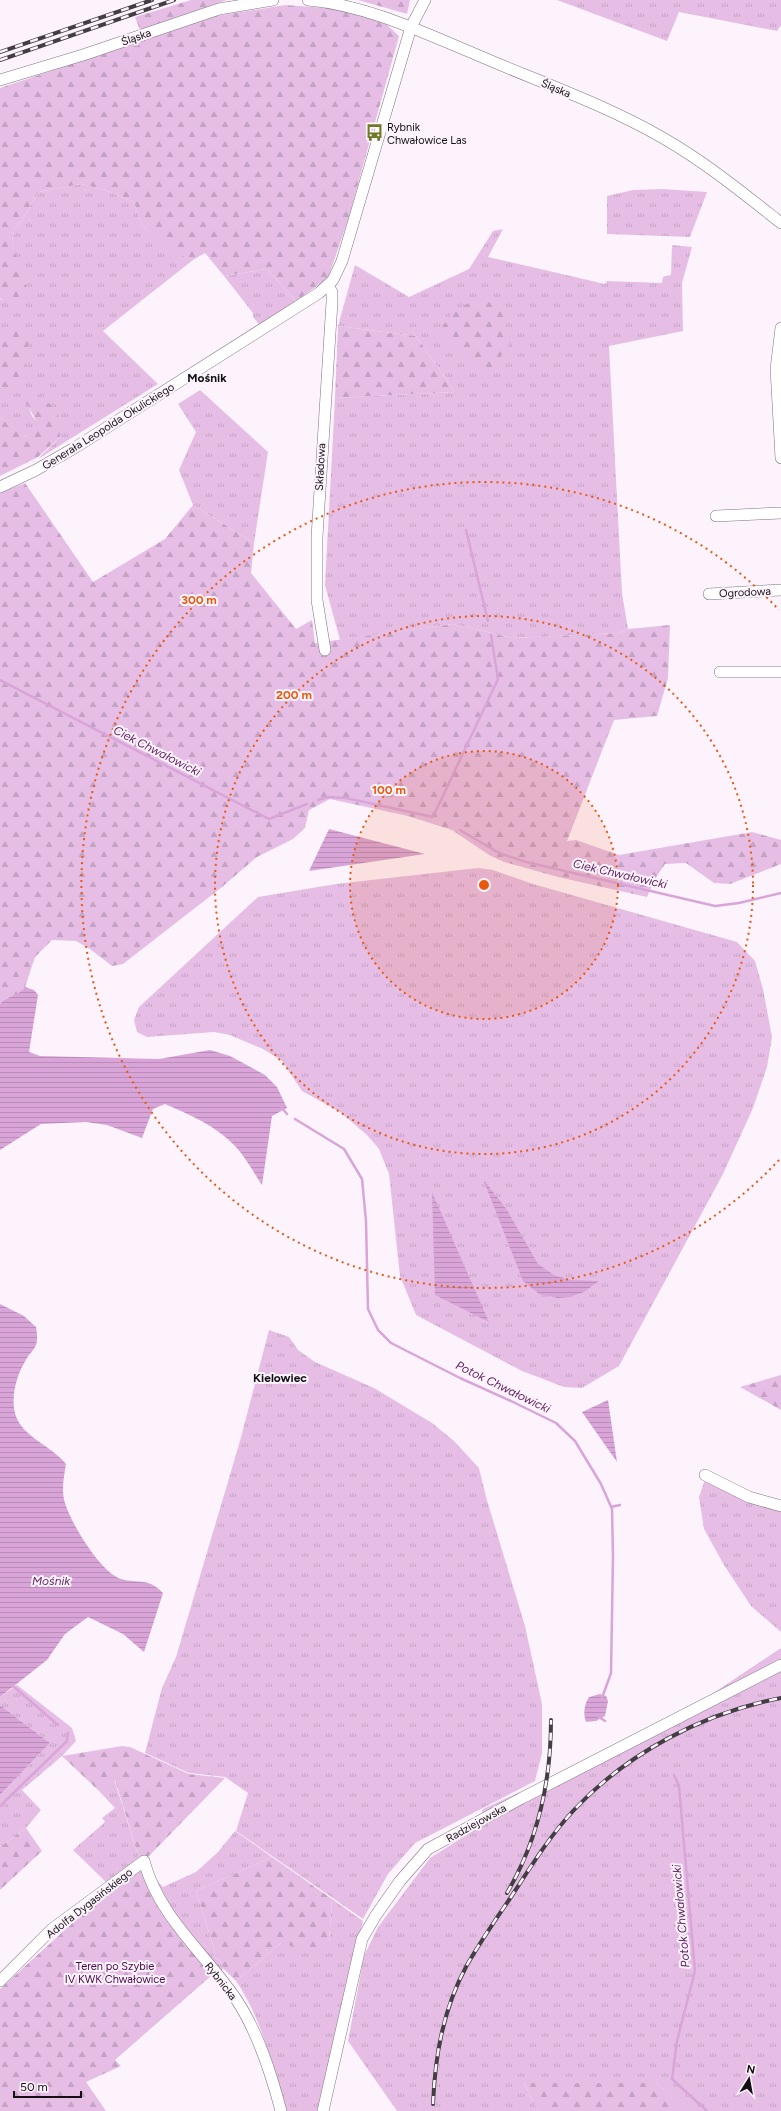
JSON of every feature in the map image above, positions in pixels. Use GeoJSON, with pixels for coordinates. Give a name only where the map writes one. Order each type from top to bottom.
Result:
{"type":"FeatureCollection","features":[{"type":"Feature","properties":{"kind":"street","name":"Śląska"},"geometry":{"type":"LineString","coordinates":[[0,80],[83,55],[218,9],[273,0]]}},
{"type":"Feature","properties":{"kind":"street","name":"Śląska"},"geometry":{"type":"LineString","coordinates":[[308,0],[344,6],[411,27],[644,128],[698,160],[781,223]]}},
{"type":"Feature","properties":{"kind":"street","name":"Generała Leopolda Okulickiego"},"geometry":{"type":"LineString","coordinates":[[0,487],[36,470],[76,447],[328,286],[335,276],[342,261],[411,27],[425,0]]}},
{"type":"Feature","properties":{"kind":"street","name":"Składowa"},"geometry":{"type":"LineString","coordinates":[[324,650],[316,577],[321,454],[332,302],[332,292],[328,286]]}},
{"type":"Feature","properties":{"kind":"street"},"geometry":{"type":"LineString","coordinates":[[781,328],[779,358],[781,458]]}},
{"type":"Feature","properties":{"kind":"street"},"geometry":{"type":"LineString","coordinates":[[716,516],[781,513]]}},
{"type":"Feature","properties":{"kind":"street","name":"Ogrodowa"},"geometry":{"type":"LineString","coordinates":[[709,594],[781,590]]}},
{"type":"Feature","properties":{"kind":"street"},"geometry":{"type":"LineString","coordinates":[[720,672],[781,672]]}},
{"type":"Feature","properties":{"kind":"street"},"geometry":{"type":"LineString","coordinates":[[705,1475],[749,1497],[781,1506]]}},
{"type":"Feature","properties":{"kind":"street","name":"Radziejowska"},"geometry":{"type":"LineString","coordinates":[[323,2111],[362,1939],[376,1915],[400,1881],[428,1849],[522,1798],[781,1665]]}},
{"type":"Feature","properties":{"kind":"street","name":"Adolfa Dygasińskiego"},"geometry":{"type":"LineString","coordinates":[[0,1981],[52,1929],[144,1861]]}},
{"type":"Feature","properties":{"kind":"street","name":"Rybnicka"},"geometry":{"type":"LineString","coordinates":[[144,1861],[154,1890],[180,1930],[236,1999],[247,2018],[272,2079],[281,2111]]}},
{"type":"Feature","properties":{"kind":"green space"},"geometry":{"type":"Polygon","coordinates":[[[191,0],[227,0],[140,30],[135,17],[191,0]]]}},
{"type":"Feature","properties":{"kind":"green space"},"geometry":{"type":"Polygon","coordinates":[[[358,0],[410,0],[407,14],[358,0]]]}},
{"type":"Feature","properties":{"kind":"green space"},"geometry":{"type":"Polygon","coordinates":[[[557,0],[781,0],[781,25],[777,31],[679,12],[667,41],[557,0]]]}},
{"type":"Feature","properties":{"kind":"green space"},"geometry":{"type":"Polygon","coordinates":[[[285,5],[339,9],[386,24],[399,36],[348,220],[328,278],[296,301],[267,269],[224,276],[205,253],[193,260],[168,250],[142,225],[134,202],[106,190],[81,184],[38,192],[28,211],[14,230],[12,243],[29,295],[22,309],[0,298],[0,88],[216,16],[285,5]]]}},
{"type":"Feature","properties":{"kind":"green space"},"geometry":{"type":"Polygon","coordinates":[[[81,184],[106,190],[134,202],[142,225],[168,249],[193,260],[103,331],[158,384],[38,459],[60,437],[26,401],[32,416],[44,428],[23,437],[0,417],[0,386],[3,388],[22,328],[0,328],[0,298],[2,300],[17,264],[12,243],[14,230],[28,211],[38,192],[81,184]]]}},
{"type":"Feature","properties":{"kind":"green space"},"geometry":{"type":"Polygon","coordinates":[[[663,189],[707,192],[690,237],[607,234],[607,196],[633,190],[663,189]]]}},
{"type":"Feature","properties":{"kind":"green space"},"geometry":{"type":"Polygon","coordinates":[[[503,229],[488,257],[605,284],[607,281],[662,283],[663,277],[671,275],[672,245],[692,247],[682,283],[683,331],[609,346],[622,593],[628,629],[618,633],[512,638],[453,624],[340,640],[325,585],[335,398],[455,392],[416,336],[338,326],[355,265],[409,297],[469,269],[493,231],[503,229]]]}},
{"type":"Feature","properties":{"kind":"green space"},"geometry":{"type":"Polygon","coordinates":[[[267,269],[296,301],[262,328],[253,317],[253,313],[224,276],[267,269]]]}},
{"type":"Feature","properties":{"kind":"green space"},"geometry":{"type":"Polygon","coordinates":[[[479,300],[497,304],[503,316],[511,342],[486,378],[439,331],[456,311],[471,302],[479,300]]]}},
{"type":"Feature","properties":{"kind":"green space"},"geometry":{"type":"Polygon","coordinates":[[[338,326],[416,336],[455,392],[335,398],[338,326]]]}},
{"type":"Feature","properties":{"kind":"green space"},"geometry":{"type":"Polygon","coordinates":[[[0,328],[22,328],[29,339],[23,382],[3,388],[0,386],[0,328]]]}},
{"type":"Feature","properties":{"kind":"green space"},"geometry":{"type":"Polygon","coordinates":[[[200,390],[268,452],[254,543],[193,505],[179,470],[196,432],[178,404],[200,390]]]}},
{"type":"Feature","properties":{"kind":"green space"},"geometry":{"type":"Polygon","coordinates":[[[41,396],[58,412],[60,437],[38,457],[0,476],[0,417],[24,437],[40,427],[25,401],[41,396]]]}},
{"type":"Feature","properties":{"kind":"green space"},"geometry":{"type":"Polygon","coordinates":[[[25,483],[93,582],[165,539],[193,505],[254,543],[251,573],[296,629],[312,620],[315,643],[453,624],[512,638],[618,633],[628,629],[670,625],[668,678],[657,716],[614,720],[567,841],[576,840],[619,855],[752,832],[781,840],[781,864],[730,884],[714,883],[686,863],[665,864],[655,879],[647,897],[558,877],[504,862],[489,855],[452,830],[408,816],[330,799],[309,810],[305,828],[293,839],[257,857],[222,887],[123,964],[112,966],[90,949],[76,941],[52,940],[35,957],[25,987],[21,993],[7,998],[0,1004],[0,493],[25,483]]]}},
{"type":"Feature","properties":{"kind":"green space"},"geometry":{"type":"Polygon","coordinates":[[[478,868],[493,870],[533,884],[737,942],[755,961],[763,989],[772,1037],[767,1067],[753,1108],[723,1174],[619,1366],[582,1388],[564,1387],[522,1371],[416,1315],[400,1276],[389,1174],[379,1149],[367,1135],[340,1112],[302,1091],[282,1061],[263,1049],[230,1035],[214,1032],[147,1037],[137,1032],[134,1020],[139,1007],[258,897],[336,884],[478,868]]]}},
{"type":"Feature","properties":{"kind":"green space"},"geometry":{"type":"Polygon","coordinates":[[[269,1330],[289,1337],[298,1350],[315,1362],[374,1388],[432,1423],[454,1441],[479,1468],[486,1497],[525,1626],[542,1704],[542,1753],[535,1781],[415,1843],[388,1874],[363,1919],[236,1831],[248,1793],[225,1777],[189,1773],[145,1753],[162,1688],[176,1657],[240,1441],[269,1330]]]}},
{"type":"Feature","properties":{"kind":"green space"},"geometry":{"type":"Polygon","coordinates":[[[781,1375],[781,1410],[740,1387],[781,1375]]]}},
{"type":"Feature","properties":{"kind":"green space"},"geometry":{"type":"Polygon","coordinates":[[[705,1480],[718,1488],[781,1512],[781,1632],[751,1606],[724,1565],[704,1529],[699,1497],[705,1480]]]}},
{"type":"Feature","properties":{"kind":"green space"},"geometry":{"type":"Polygon","coordinates":[[[781,1648],[781,2111],[687,2111],[656,2083],[524,2083],[538,2111],[397,2111],[348,2041],[364,1956],[378,1927],[430,1858],[476,1829],[483,1809],[550,1778],[706,1698],[781,1648]]]}},
{"type":"Feature","properties":{"kind":"green space"},"geometry":{"type":"Polygon","coordinates":[[[17,1685],[72,1728],[76,1741],[62,1756],[22,1790],[41,1810],[26,1828],[0,1847],[0,1795],[50,1743],[0,1705],[0,1697],[17,1685]]]}},
{"type":"Feature","properties":{"kind":"green space"},"geometry":{"type":"Polygon","coordinates":[[[122,1746],[130,1747],[189,1774],[225,1778],[149,1856],[139,1858],[115,1780],[99,1791],[62,1756],[122,1746]]]}},
{"type":"Feature","properties":{"kind":"green space"},"geometry":{"type":"Polygon","coordinates":[[[114,1779],[139,1858],[106,1882],[73,1850],[105,1822],[102,1818],[115,1808],[99,1791],[114,1779]]]}},
{"type":"Feature","properties":{"kind":"green space"},"geometry":{"type":"Polygon","coordinates":[[[26,1828],[42,1851],[0,1890],[0,1847],[26,1828]]]}},
{"type":"Feature","properties":{"kind":"green space"},"geometry":{"type":"Polygon","coordinates":[[[235,1831],[272,1857],[196,1891],[216,1955],[224,1969],[212,1975],[162,1915],[152,1896],[141,1868],[149,1856],[154,1877],[163,1887],[196,1872],[218,1852],[235,1831]]]}},
{"type":"Feature","properties":{"kind":"green space"},"geometry":{"type":"Polygon","coordinates":[[[272,1857],[332,1899],[329,1943],[320,1957],[282,1942],[236,1981],[224,1969],[216,1955],[196,1891],[272,1857]]]}},
{"type":"Feature","properties":{"kind":"green space","name":"Teren po Szybie IV KWK Chwałowice"},"geometry":{"type":"Polygon","coordinates":[[[141,1868],[152,1896],[162,1915],[212,1975],[115,2060],[121,2066],[86,2082],[106,2111],[0,2111],[0,1989],[112,1887],[141,1868]]]}},
{"type":"Feature","properties":{"kind":"green space"},"geometry":{"type":"Polygon","coordinates":[[[332,1899],[363,1921],[318,2111],[286,2111],[260,2027],[236,1981],[282,1942],[329,1943],[332,1899]]]}},
{"type":"Feature","properties":{"kind":"green space"},"geometry":{"type":"Polygon","coordinates":[[[524,2083],[656,2083],[688,2111],[538,2111],[524,2083]]]}},
{"type":"Feature","properties":{"kind":"water"},"geometry":{"type":"Polygon","coordinates":[[[329,829],[425,854],[309,871],[329,829]]]}},
{"type":"Feature","properties":{"kind":"water"},"geometry":{"type":"Polygon","coordinates":[[[25,987],[34,990],[38,995],[29,1052],[40,1056],[159,1059],[210,1050],[230,1056],[265,1075],[277,1087],[287,1108],[272,1116],[262,1185],[236,1147],[220,1133],[203,1122],[165,1104],[153,1109],[142,1138],[107,1125],[86,1122],[41,1124],[0,1150],[0,1004],[6,999],[19,993],[25,987]]]}},
{"type":"Feature","properties":{"kind":"water"},"geometry":{"type":"Polygon","coordinates":[[[483,1179],[507,1210],[538,1264],[554,1275],[570,1280],[599,1281],[584,1292],[570,1297],[558,1298],[539,1294],[523,1281],[483,1179]]]}},
{"type":"Feature","properties":{"kind":"water"},"geometry":{"type":"Polygon","coordinates":[[[432,1192],[489,1322],[435,1295],[432,1192]]]}},
{"type":"Feature","properties":{"kind":"water","name":"Mośnik"},"geometry":{"type":"Polygon","coordinates":[[[0,1304],[24,1316],[36,1327],[37,1343],[19,1373],[14,1390],[14,1408],[20,1424],[25,1430],[55,1453],[66,1464],[63,1494],[68,1512],[73,1522],[87,1546],[104,1567],[113,1575],[121,1579],[148,1583],[158,1588],[163,1593],[144,1652],[123,1634],[88,1617],[65,1634],[47,1660],[0,1697],[0,1304]]]}},
{"type":"Feature","properties":{"kind":"water"},"geometry":{"type":"Polygon","coordinates":[[[608,1400],[617,1462],[582,1412],[608,1400]]]}},
{"type":"Feature","properties":{"kind":"water"},"geometry":{"type":"Polygon","coordinates":[[[600,1694],[606,1696],[608,1701],[605,1716],[596,1721],[586,1722],[584,1710],[587,1700],[589,1697],[600,1694]]]}},
{"type":"Feature","properties":{"kind":"water"},"geometry":{"type":"Polygon","coordinates":[[[0,1705],[50,1743],[0,1795],[0,1705]]]}},
{"type":"Feature","properties":{"kind":"waterway"},"geometry":{"type":"LineString","coordinates":[[466,530],[488,621]]}},
{"type":"Feature","properties":{"kind":"waterway"},"geometry":{"type":"LineString","coordinates":[[318,800],[328,797],[346,798],[433,817],[498,679],[491,635]]}},
{"type":"Feature","properties":{"kind":"waterway","name":"Ciek Chwałowicki"},"geometry":{"type":"LineString","coordinates":[[0,680],[269,819],[307,804]]}},
{"type":"Feature","properties":{"kind":"waterway","name":"Ciek Chwałowicki"},"geometry":{"type":"LineString","coordinates":[[460,830],[499,853],[526,862],[715,906],[739,903],[781,893]]}},
{"type":"Feature","properties":{"kind":"waterway","name":"Potok Chwałowicki"},"geometry":{"type":"LineString","coordinates":[[282,1108],[287,1114]]}},
{"type":"Feature","properties":{"kind":"waterway","name":"Potok Chwałowicki"},"geometry":{"type":"LineString","coordinates":[[295,1119],[344,1149],[362,1179],[366,1221],[368,1309],[378,1330],[391,1343],[460,1378],[556,1423],[575,1441],[601,1484],[612,1509],[613,1556],[611,1673],[602,1698]]}},
{"type":"Feature","properties":{"kind":"waterway"},"geometry":{"type":"LineString","coordinates":[[611,1507],[620,1505]]}},
{"type":"Feature","properties":{"kind":"waterway"},"geometry":{"type":"LineString","coordinates":[[13,1686],[58,1725]]}},
{"type":"Feature","properties":{"kind":"waterway","name":"Potok Chwałowicki"},"geometry":{"type":"LineString","coordinates":[[599,1717],[605,1721]]}},
{"type":"Feature","properties":{"kind":"waterway"},"geometry":{"type":"LineString","coordinates":[[0,1806],[67,1741],[68,1733]]}},
{"type":"Feature","properties":{"kind":"waterway","name":"Potok Chwałowicki"},"geometry":{"type":"LineString","coordinates":[[674,1775],[679,1786],[695,1971],[677,2041],[672,2079],[707,2111]]}},
{"type":"Feature","properties":{"kind":"railway"},"geometry":{"type":"LineString","coordinates":[[0,52],[152,0]]}},
{"type":"Feature","properties":{"kind":"railway"},"geometry":{"type":"LineString","coordinates":[[0,60],[174,0]]}},
{"type":"Feature","properties":{"kind":"railway"},"geometry":{"type":"LineString","coordinates":[[433,2104],[438,2051],[446,2016],[459,1982],[467,1965],[488,1931],[540,1853],[564,1821],[594,1790],[617,1771],[668,1738],[723,1714],[781,1698]]}},
{"type":"Feature","properties":{"kind":"railway"},"geometry":{"type":"LineString","coordinates":[[507,1893],[527,1852],[541,1810],[548,1765],[551,1720]]}},
{"type":"Feature","properties":{"kind":"place","name":"Rybnik Chwałowice Las"},"geometry":{"type":"Point","coordinates":[374,133]}},
{"type":"Feature","properties":{"kind":"district","name":"Mośnik"},"geometry":{"type":"Point","coordinates":[207,378]}},
{"type":"Feature","properties":{"kind":"district","name":"Kielowiec"},"geometry":{"type":"Point","coordinates":[280,1378]}}]}
